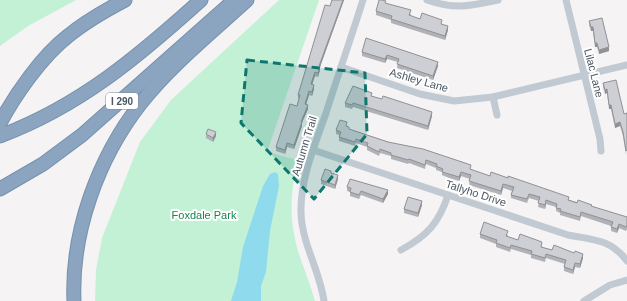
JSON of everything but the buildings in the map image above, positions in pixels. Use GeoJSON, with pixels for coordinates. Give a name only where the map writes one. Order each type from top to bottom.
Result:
{"type":"FeatureCollection","features":[{"type":"Feature","properties":{"kind":"highway"},"geometry":{"type":"LineString","coordinates":[[0,123],[13,100],[37,68],[67,36],[125,0]]}},
{"type":"Feature","properties":{"kind":"highway","name":"I 290"},"geometry":{"type":"LineString","coordinates":[[0,136],[49,114],[104,80],[144,52],[202,0]]}},
{"type":"Feature","properties":{"kind":"highway","name":"I 290"},"geometry":{"type":"LineString","coordinates":[[0,190],[43,164],[82,135],[234,0]]}},
{"type":"Feature","properties":{"kind":"highway"},"geometry":{"type":"LineString","coordinates":[[74,301],[77,252],[84,216],[95,182],[124,126],[141,103],[162,79],[247,0]]}},
{"type":"Feature","properties":{"kind":"street","name":"Autumn Trail"},"geometry":{"type":"LineString","coordinates":[[324,301],[305,238],[301,213],[304,186],[313,150],[363,0]]}},
{"type":"Feature","properties":{"kind":"street"},"geometry":{"type":"LineString","coordinates":[[427,0],[462,7],[498,0]]}},
{"type":"Feature","properties":{"kind":"street","name":"Lilac Lane"},"geometry":{"type":"LineString","coordinates":[[566,0],[600,139],[601,151]]}},
{"type":"Feature","properties":{"kind":"street","name":"Ashley Lane"},"geometry":{"type":"LineString","coordinates":[[341,67],[442,99],[454,101],[493,96],[627,65]]}},
{"type":"Feature","properties":{"kind":"street"},"geometry":{"type":"LineString","coordinates":[[493,96],[497,115]]}},
{"type":"Feature","properties":{"kind":"street","name":"Tallyho Drive"},"geometry":{"type":"LineString","coordinates":[[313,150],[568,235],[607,243],[619,249],[627,261]]}},
{"type":"Feature","properties":{"kind":"street"},"geometry":{"type":"LineString","coordinates":[[401,250],[414,243],[429,231],[442,213],[448,195]]}},
{"type":"Feature","properties":{"kind":"street"},"geometry":{"type":"LineString","coordinates":[[584,301],[610,285],[627,280]]}},
{"type":"Feature","properties":{"kind":"highlighted area"},"geometry":{"type":"Polygon","coordinates":[[[247,60],[365,73],[367,134],[314,199],[241,123],[247,60]]]}},
{"type":"Feature","properties":{"kind":"green space"},"geometry":{"type":"Polygon","coordinates":[[[0,0],[76,0],[28,26],[0,46],[0,0]]]}},
{"type":"Feature","properties":{"kind":"green space","name":"Foxdale Park"},"geometry":{"type":"Polygon","coordinates":[[[279,0],[319,0],[267,152],[298,160],[293,186],[292,223],[297,247],[315,301],[95,301],[96,270],[102,238],[140,142],[171,100],[279,0]]]}},
{"type":"Feature","properties":{"kind":"water"},"geometry":{"type":"Polygon","coordinates":[[[275,172],[278,174],[279,186],[270,231],[266,272],[261,286],[261,301],[231,301],[237,282],[243,247],[263,186],[270,174],[275,172]]]}}]}
